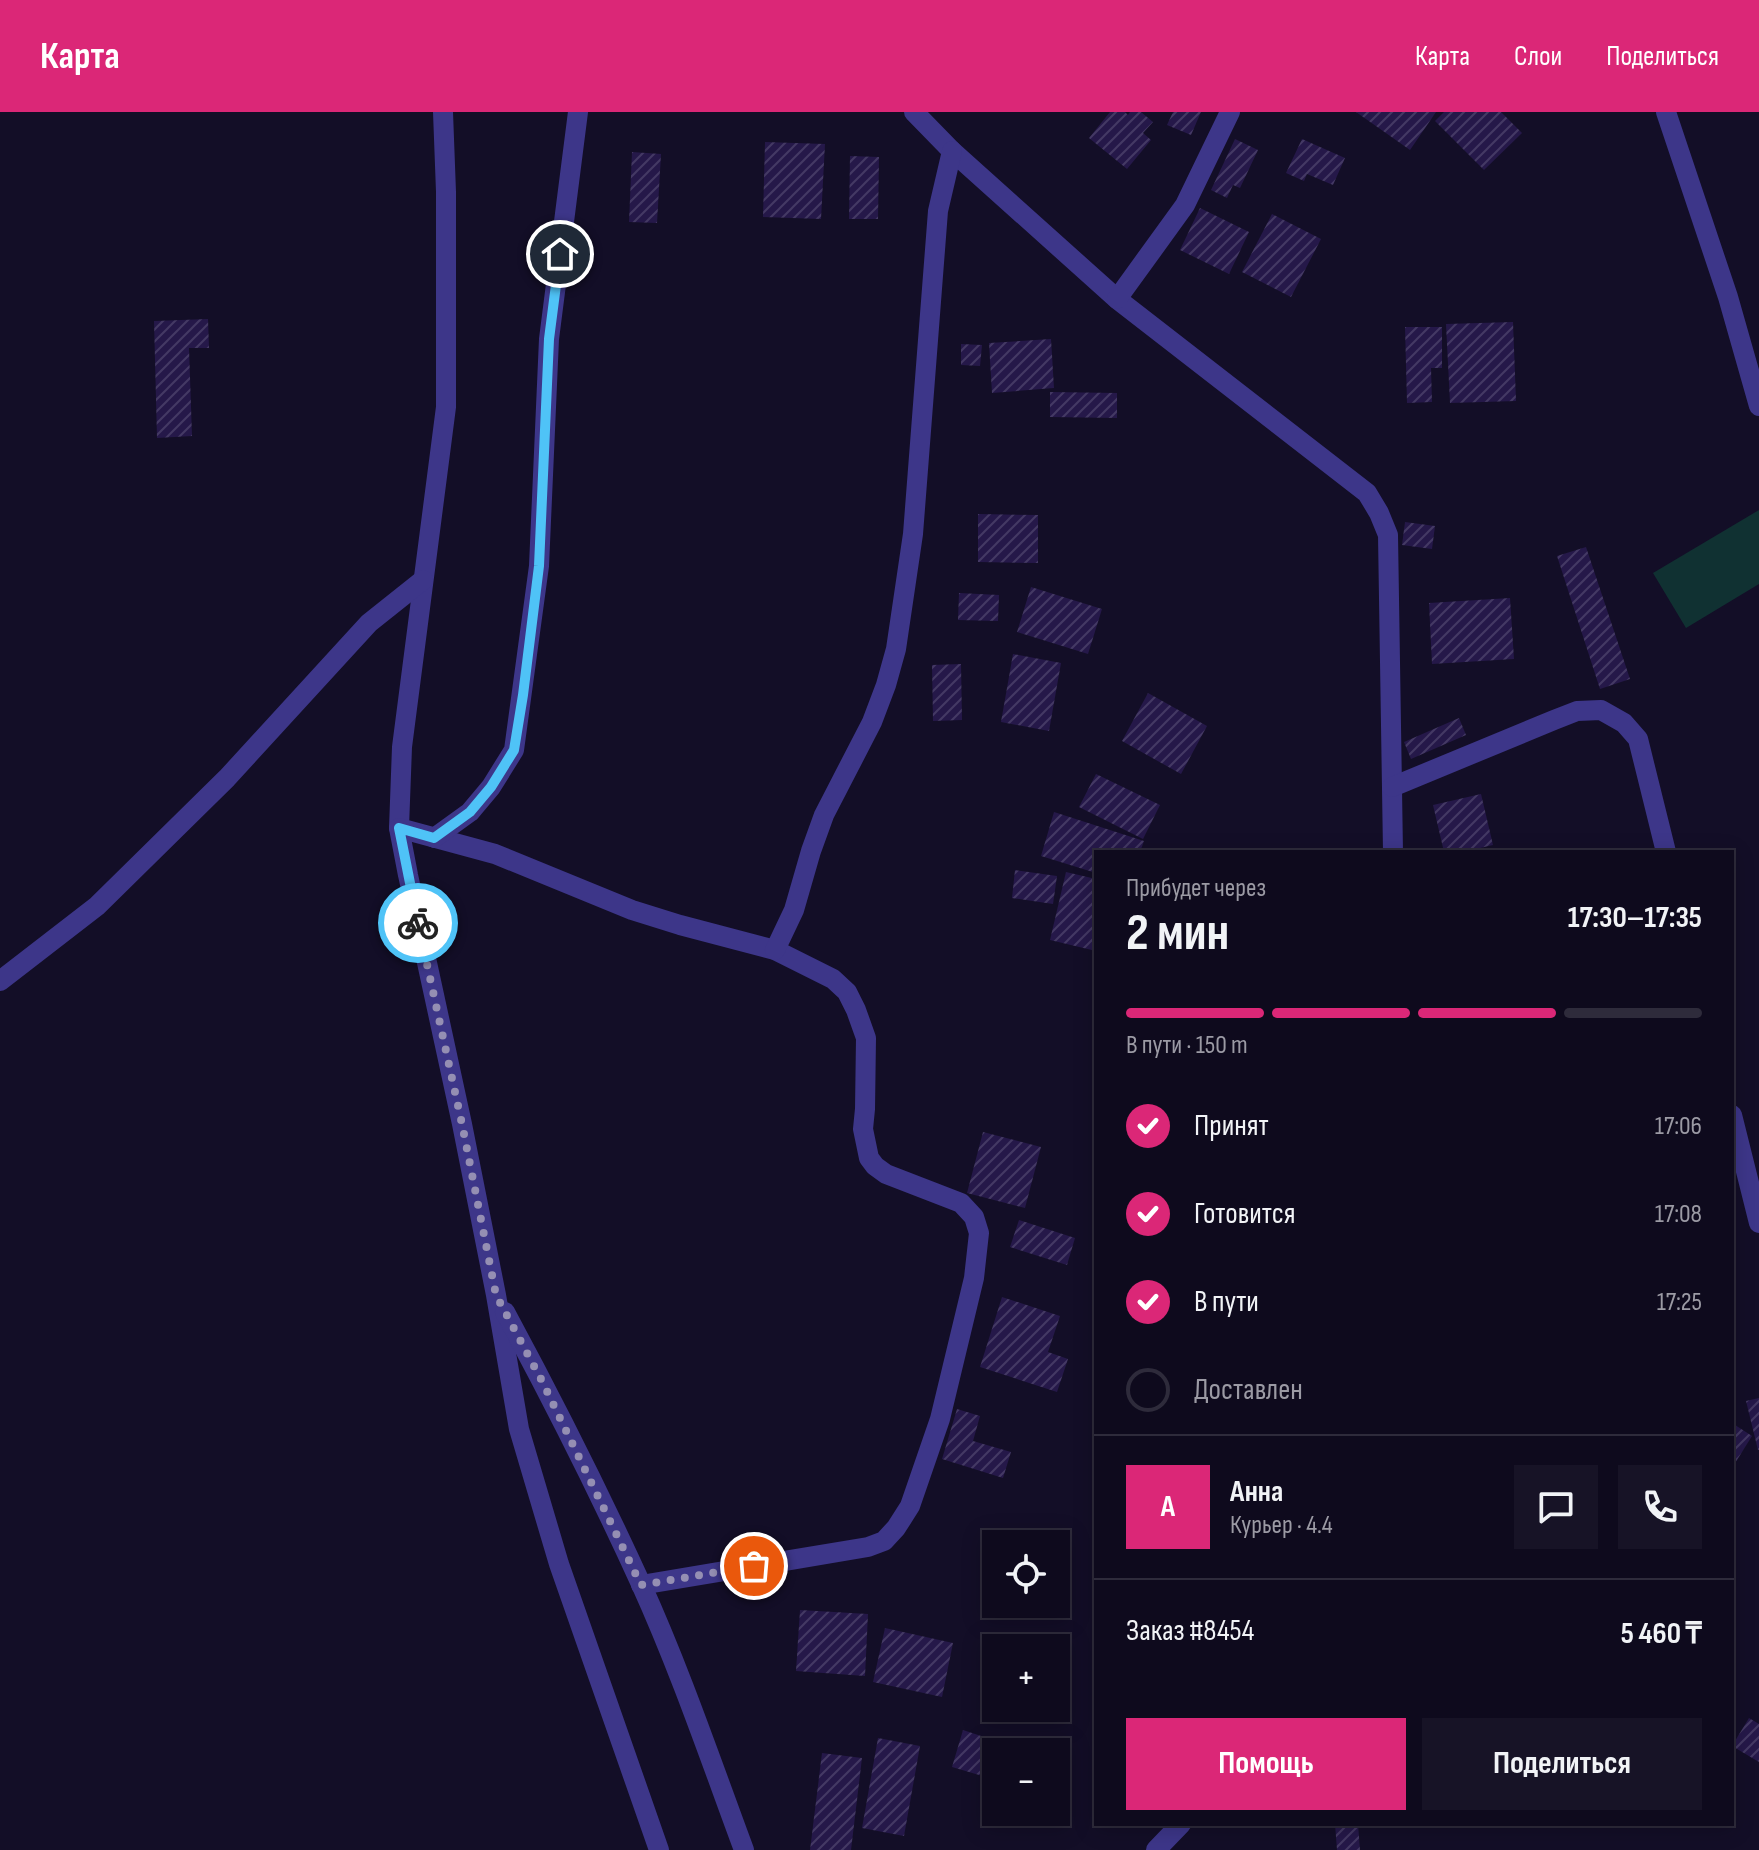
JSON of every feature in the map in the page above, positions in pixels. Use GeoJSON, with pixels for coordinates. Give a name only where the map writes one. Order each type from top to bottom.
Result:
{"type":"FeatureCollection","features":[{"type":"Feature","properties":{"kind":"street"},"geometry":{"type":"LineString","coordinates":[[443,112],[446,407],[402,747],[399,828],[462,1124],[519,1429],[559,1564],[659,1850]]}},
{"type":"Feature","properties":{"kind":"street"},"geometry":{"type":"LineString","coordinates":[[434,838],[470,812],[491,787],[514,750],[539,566],[549,339],[578,112]]}},
{"type":"Feature","properties":{"kind":"street"},"geometry":{"type":"LineString","coordinates":[[914,112],[952,151],[1117,299],[1367,493],[1388,535],[1393,850]]}},
{"type":"Feature","properties":{"kind":"street"},"geometry":{"type":"LineString","coordinates":[[1117,299],[1185,205],[1230,112]]}},
{"type":"Feature","properties":{"kind":"street"},"geometry":{"type":"LineString","coordinates":[[1666,112],[1728,297],[1759,406]]}},
{"type":"Feature","properties":{"kind":"street"},"geometry":{"type":"LineString","coordinates":[[775,950],[794,910],[824,815],[872,722],[896,649],[913,534],[938,211],[952,151]]}},
{"type":"Feature","properties":{"kind":"street"},"geometry":{"type":"LineString","coordinates":[[0,981],[97,906],[227,778],[369,623],[423,580]]}},
{"type":"Feature","properties":{"kind":"street"},"geometry":{"type":"LineString","coordinates":[[1392,787],[1577,711],[1601,710],[1624,723],[1638,739],[1666,850]]}},
{"type":"Feature","properties":{"kind":"street"},"geometry":{"type":"LineString","coordinates":[[399,828],[495,854],[632,910],[775,950],[833,979],[847,992],[866,1038],[863,1129],[869,1158],[886,1174],[961,1203],[974,1217],[979,1233],[974,1278],[940,1419],[910,1506],[896,1528],[884,1541],[868,1547],[641,1585]]}},
{"type":"Feature","properties":{"kind":"street"},"geometry":{"type":"LineString","coordinates":[[1734,1123],[1759,1223]]}},
{"type":"Feature","properties":{"kind":"street"},"geometry":{"type":"LineString","coordinates":[[496,1295],[542,1381],[641,1585],[686,1693],[744,1850]]}},
{"type":"Feature","properties":{"kind":"street"},"geometry":{"type":"LineString","coordinates":[[1156,1850],[1179,1826]]}},
{"type":"Feature","properties":{"kind":"green space"},"geometry":{"type":"Polygon","coordinates":[[[1759,510],[1759,584],[1686,628],[1653,573],[1759,510]]]}},
{"type":"Feature","properties":{"kind":"building"},"geometry":{"type":"Polygon","coordinates":[[[1110,112],[1125,112],[1128,115],[1130,112],[1141,112],[1153,122],[1143,133],[1151,140],[1127,169],[1089,138],[1110,112]]]}},
{"type":"Feature","properties":{"kind":"building"},"geometry":{"type":"Polygon","coordinates":[[[1173,112],[1201,112],[1191,135],[1167,125],[1173,112]]]}},
{"type":"Feature","properties":{"kind":"building"},"geometry":{"type":"Polygon","coordinates":[[[1356,112],[1436,112],[1410,150],[1356,112]]]}},
{"type":"Feature","properties":{"kind":"building"},"geometry":{"type":"Polygon","coordinates":[[[1444,112],[1501,112],[1522,133],[1484,170],[1435,121],[1444,112]]]}},
{"type":"Feature","properties":{"kind":"building"},"geometry":{"type":"Polygon","coordinates":[[[1235,139],[1258,150],[1240,188],[1233,185],[1227,198],[1211,190],[1235,139]]]}},
{"type":"Feature","properties":{"kind":"building"},"geometry":{"type":"Polygon","coordinates":[[[1302,139],[1345,158],[1333,185],[1307,174],[1304,181],[1286,173],[1302,139]]]}},
{"type":"Feature","properties":{"kind":"building"},"geometry":{"type":"Polygon","coordinates":[[[765,142],[825,144],[821,219],[763,217],[765,142]]]}},
{"type":"Feature","properties":{"kind":"building"},"geometry":{"type":"Polygon","coordinates":[[[632,152],[661,154],[657,223],[629,222],[632,152]]]}},
{"type":"Feature","properties":{"kind":"building"},"geometry":{"type":"Polygon","coordinates":[[[850,156],[879,157],[878,219],[849,219],[850,156]]]}},
{"type":"Feature","properties":{"kind":"building"},"geometry":{"type":"Polygon","coordinates":[[[1200,208],[1249,232],[1229,274],[1180,250],[1200,208]]]}},
{"type":"Feature","properties":{"kind":"building"},"geometry":{"type":"Polygon","coordinates":[[[1272,214],[1321,239],[1291,297],[1242,272],[1272,214]]]}},
{"type":"Feature","properties":{"kind":"building"},"geometry":{"type":"Polygon","coordinates":[[[208,319],[209,348],[189,348],[192,436],[157,438],[154,321],[208,319]]]}},
{"type":"Feature","properties":{"kind":"building"},"geometry":{"type":"Polygon","coordinates":[[[1513,322],[1516,401],[1450,403],[1446,324],[1513,322]]]}},
{"type":"Feature","properties":{"kind":"building"},"geometry":{"type":"Polygon","coordinates":[[[1405,327],[1442,327],[1442,368],[1431,368],[1432,402],[1407,403],[1405,327]]]}},
{"type":"Feature","properties":{"kind":"building"},"geometry":{"type":"Polygon","coordinates":[[[1051,339],[1054,388],[992,393],[989,343],[1051,339]]]}},
{"type":"Feature","properties":{"kind":"building"},"geometry":{"type":"Polygon","coordinates":[[[961,344],[982,345],[980,366],[961,365],[961,344]]]}},
{"type":"Feature","properties":{"kind":"building"},"geometry":{"type":"Polygon","coordinates":[[[1050,392],[1117,393],[1117,418],[1050,417],[1050,392]]]}},
{"type":"Feature","properties":{"kind":"building"},"geometry":{"type":"Polygon","coordinates":[[[978,514],[1038,515],[1038,563],[978,562],[978,514]]]}},
{"type":"Feature","properties":{"kind":"building"},"geometry":{"type":"Polygon","coordinates":[[[1405,522],[1435,526],[1432,549],[1402,545],[1405,522]]]}},
{"type":"Feature","properties":{"kind":"building"},"geometry":{"type":"Polygon","coordinates":[[[1586,547],[1630,679],[1600,689],[1557,556],[1586,547]]]}},
{"type":"Feature","properties":{"kind":"building"},"geometry":{"type":"Polygon","coordinates":[[[1031,587],[1102,609],[1088,654],[1017,632],[1031,587]]]}},
{"type":"Feature","properties":{"kind":"building"},"geometry":{"type":"Polygon","coordinates":[[[959,593],[999,595],[998,621],[958,620],[959,593]]]}},
{"type":"Feature","properties":{"kind":"building"},"geometry":{"type":"Polygon","coordinates":[[[1510,598],[1514,659],[1432,664],[1429,603],[1510,598]]]}},
{"type":"Feature","properties":{"kind":"building"},"geometry":{"type":"Polygon","coordinates":[[[1013,654],[1061,663],[1049,731],[1001,722],[1013,654]]]}},
{"type":"Feature","properties":{"kind":"building"},"geometry":{"type":"Polygon","coordinates":[[[961,664],[962,720],[933,721],[932,665],[961,664]]]}},
{"type":"Feature","properties":{"kind":"building"},"geometry":{"type":"Polygon","coordinates":[[[1148,693],[1207,726],[1181,774],[1122,741],[1148,693]]]}},
{"type":"Feature","properties":{"kind":"building"},"geometry":{"type":"Polygon","coordinates":[[[1459,718],[1466,735],[1411,759],[1404,742],[1459,718]]]}},
{"type":"Feature","properties":{"kind":"building"},"geometry":{"type":"Polygon","coordinates":[[[1096,774],[1160,805],[1143,839],[1079,807],[1096,774]]]}},
{"type":"Feature","properties":{"kind":"building"},"geometry":{"type":"Polygon","coordinates":[[[1481,794],[1493,845],[1472,850],[1444,850],[1433,805],[1481,794]]]}},
{"type":"Feature","properties":{"kind":"building"},"geometry":{"type":"Polygon","coordinates":[[[1054,812],[1144,841],[1141,850],[1094,850],[1094,872],[1041,856],[1054,812]]]}},
{"type":"Feature","properties":{"kind":"building"},"geometry":{"type":"Polygon","coordinates":[[[1015,870],[1057,876],[1053,904],[1012,898],[1015,870]]]}},
{"type":"Feature","properties":{"kind":"building"},"geometry":{"type":"Polygon","coordinates":[[[1066,872],[1094,879],[1094,951],[1050,940],[1066,872]]]}},
{"type":"Feature","properties":{"kind":"building"},"geometry":{"type":"Polygon","coordinates":[[[983,1132],[1041,1147],[1025,1208],[967,1193],[983,1132]]]}},
{"type":"Feature","properties":{"kind":"building"},"geometry":{"type":"Polygon","coordinates":[[[1019,1220],[1075,1238],[1067,1265],[1010,1247],[1019,1220]]]}},
{"type":"Feature","properties":{"kind":"building"},"geometry":{"type":"Polygon","coordinates":[[[1002,1297],[1060,1316],[1048,1352],[1068,1359],[1057,1392],[980,1367],[1002,1297]]]}},
{"type":"Feature","properties":{"kind":"building"},"geometry":{"type":"Polygon","coordinates":[[[1759,1398],[1759,1450],[1758,1450],[1746,1401],[1759,1398]]]}},
{"type":"Feature","properties":{"kind":"building"},"geometry":{"type":"Polygon","coordinates":[[[957,1409],[980,1416],[973,1441],[1011,1452],[1003,1478],[942,1459],[957,1409]]]}},
{"type":"Feature","properties":{"kind":"building"},"geometry":{"type":"Polygon","coordinates":[[[1734,1424],[1752,1436],[1734,1465],[1734,1424]]]}},
{"type":"Feature","properties":{"kind":"building"},"geometry":{"type":"Polygon","coordinates":[[[800,1610],[868,1614],[865,1676],[796,1671],[800,1610]]]}},
{"type":"Feature","properties":{"kind":"building"},"geometry":{"type":"Polygon","coordinates":[[[885,1628],[953,1643],[942,1697],[873,1682],[885,1628]]]}},
{"type":"Feature","properties":{"kind":"building"},"geometry":{"type":"Polygon","coordinates":[[[1749,1718],[1759,1724],[1759,1762],[1734,1747],[1749,1718]]]}},
{"type":"Feature","properties":{"kind":"building"},"geometry":{"type":"Polygon","coordinates":[[[963,1730],[987,1738],[982,1738],[982,1776],[952,1767],[963,1730]]]}},
{"type":"Feature","properties":{"kind":"building"},"geometry":{"type":"Polygon","coordinates":[[[878,1738],[920,1746],[904,1836],[862,1828],[878,1738]]]}},
{"type":"Feature","properties":{"kind":"building"},"geometry":{"type":"Polygon","coordinates":[[[822,1753],[862,1758],[851,1850],[810,1850],[822,1753]]]}},
{"type":"Feature","properties":{"kind":"building"},"geometry":{"type":"Polygon","coordinates":[[[1335,1826],[1358,1826],[1360,1850],[1337,1850],[1335,1826]]]}},
{"type":"Feature","properties":{"kind":"way so far"},"geometry":{"type":"LineString","coordinates":[[418,923],[496,1295],[542,1381],[641,1585],[754,1566]]}},
{"type":"Feature","properties":{"kind":"route"},"geometry":{"type":"LineString","coordinates":[[418,923],[399,828],[434,838],[451,827],[470,812],[491,787],[514,750],[539,566],[549,339],[560,254]]}}]}
